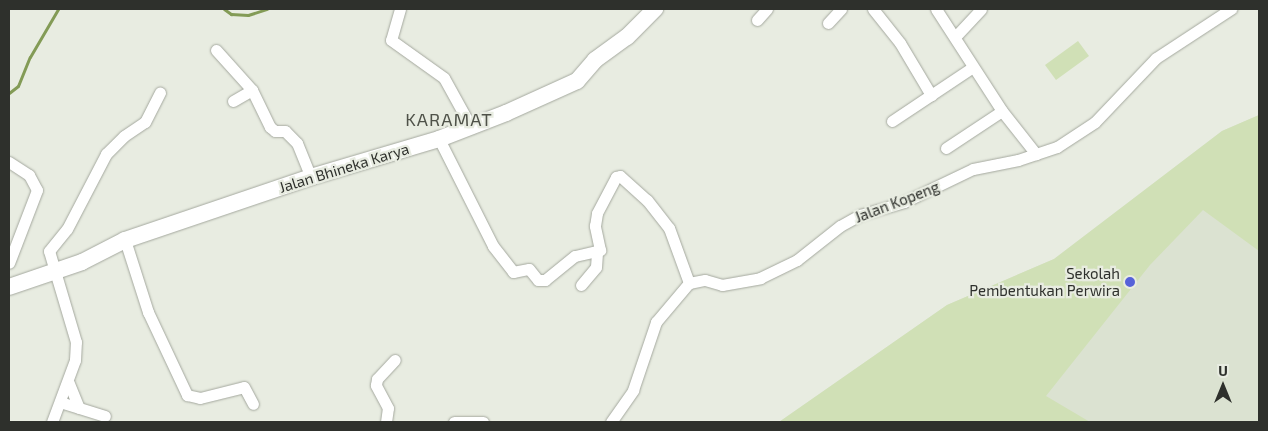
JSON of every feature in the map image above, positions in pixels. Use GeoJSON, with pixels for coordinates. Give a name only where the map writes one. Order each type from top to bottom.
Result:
{"type":"FeatureCollection","features":[{"type":"Feature","properties":{"kind":"street"},"geometry":{"type":"LineString","coordinates":[[400,9],[391,40],[444,78],[471,127]]}},
{"type":"Feature","properties":{"kind":"street","name":"Jalan Bhineka Karya"},"geometry":{"type":"LineString","coordinates":[[9,287],[82,262],[125,240],[311,177],[439,139],[471,127],[577,81],[595,60],[627,37],[655,9]]}},
{"type":"Feature","properties":{"kind":"street"},"geometry":{"type":"LineString","coordinates":[[757,20],[767,9]]}},
{"type":"Feature","properties":{"kind":"street"},"geometry":{"type":"LineString","coordinates":[[828,23],[841,9]]}},
{"type":"Feature","properties":{"kind":"street"},"geometry":{"type":"LineString","coordinates":[[873,9],[900,43],[931,95]]}},
{"type":"Feature","properties":{"kind":"street"},"geometry":{"type":"LineString","coordinates":[[936,9],[1002,111],[1036,154]]}},
{"type":"Feature","properties":{"kind":"street"},"geometry":{"type":"LineString","coordinates":[[955,37],[981,9]]}},
{"type":"Feature","properties":{"kind":"street","name":"Jalan Kopeng"},"geometry":{"type":"LineString","coordinates":[[689,283],[704,280],[722,285],[760,278],[797,260],[840,226],[860,215],[904,202],[973,169],[1036,154],[1076,137],[1095,122],[1156,58],[1231,9]]}},
{"type":"Feature","properties":{"kind":"street"},"geometry":{"type":"LineString","coordinates":[[216,50],[252,90],[270,127],[275,131],[285,130],[297,143],[311,177]]}},
{"type":"Feature","properties":{"kind":"street"},"geometry":{"type":"LineString","coordinates":[[892,120],[973,67]]}},
{"type":"Feature","properties":{"kind":"street"},"geometry":{"type":"LineString","coordinates":[[233,101],[252,90]]}},
{"type":"Feature","properties":{"kind":"street"},"geometry":{"type":"LineString","coordinates":[[52,422],[68,381],[76,342],[49,251],[66,229],[101,161],[124,136],[145,122],[160,94]]}},
{"type":"Feature","properties":{"kind":"street"},"geometry":{"type":"LineString","coordinates":[[946,148],[1002,111]]}},
{"type":"Feature","properties":{"kind":"street"},"geometry":{"type":"LineString","coordinates":[[439,139],[493,246],[513,272],[529,269],[542,281],[575,256],[597,253]]}},
{"type":"Feature","properties":{"kind":"street"},"geometry":{"type":"LineString","coordinates":[[9,162],[29,175],[37,190],[9,263]]}},
{"type":"Feature","properties":{"kind":"street"},"geometry":{"type":"LineString","coordinates":[[580,285],[596,267],[597,253],[601,246],[595,226],[597,214],[616,177],[622,176],[655,209],[669,228],[689,283],[656,322],[633,390],[611,422]]}},
{"type":"Feature","properties":{"kind":"street"},"geometry":{"type":"LineString","coordinates":[[125,240],[148,312],[187,395],[200,398],[244,388],[253,404]]}},
{"type":"Feature","properties":{"kind":"street"},"geometry":{"type":"LineString","coordinates":[[386,422],[388,408],[376,385],[377,379],[395,360]]}},
{"type":"Feature","properties":{"kind":"street"},"geometry":{"type":"LineString","coordinates":[[68,381],[79,408]]}},
{"type":"Feature","properties":{"kind":"street"},"geometry":{"type":"LineString","coordinates":[[60,402],[106,416]]}},
{"type":"Feature","properties":{"kind":"street"},"geometry":{"type":"LineString","coordinates":[[454,422],[483,422]]}},
{"type":"Feature","properties":{"kind":"shaded area","name":"Sekolah Pembentukan Perwira"},"geometry":{"type":"Polygon","coordinates":[[[1259,115],[1259,422],[779,422],[947,305],[1054,259],[1222,131],[1259,115]]]}},
{"type":"Feature","properties":{"kind":"green space"},"geometry":{"type":"Polygon","coordinates":[[[1078,41],[1089,56],[1056,80],[1045,65],[1078,41]]]}},
{"type":"Feature","properties":{"kind":"green space","name":"Sekolah Pembentukan Perwira"},"geometry":{"type":"Polygon","coordinates":[[[1259,115],[1259,251],[1203,210],[1150,265],[1046,396],[1090,422],[779,422],[947,305],[1054,259],[1222,131],[1259,115]]]}},
{"type":"Feature","properties":{"kind":"waterway"},"geometry":{"type":"LineString","coordinates":[[9,93],[18,86],[30,57],[58,9]]}},
{"type":"Feature","properties":{"kind":"waterway"},"geometry":{"type":"LineString","coordinates":[[224,9],[231,14],[248,15],[267,9]]}},
{"type":"Feature","properties":{"kind":"place","name":"Sekolah Pembentukan Perwira"},"geometry":{"type":"Point","coordinates":[1130,282]}},
{"type":"Feature","properties":{"kind":"district","name":"KARAMAT"},"geometry":{"type":"Point","coordinates":[449,119]}}]}
